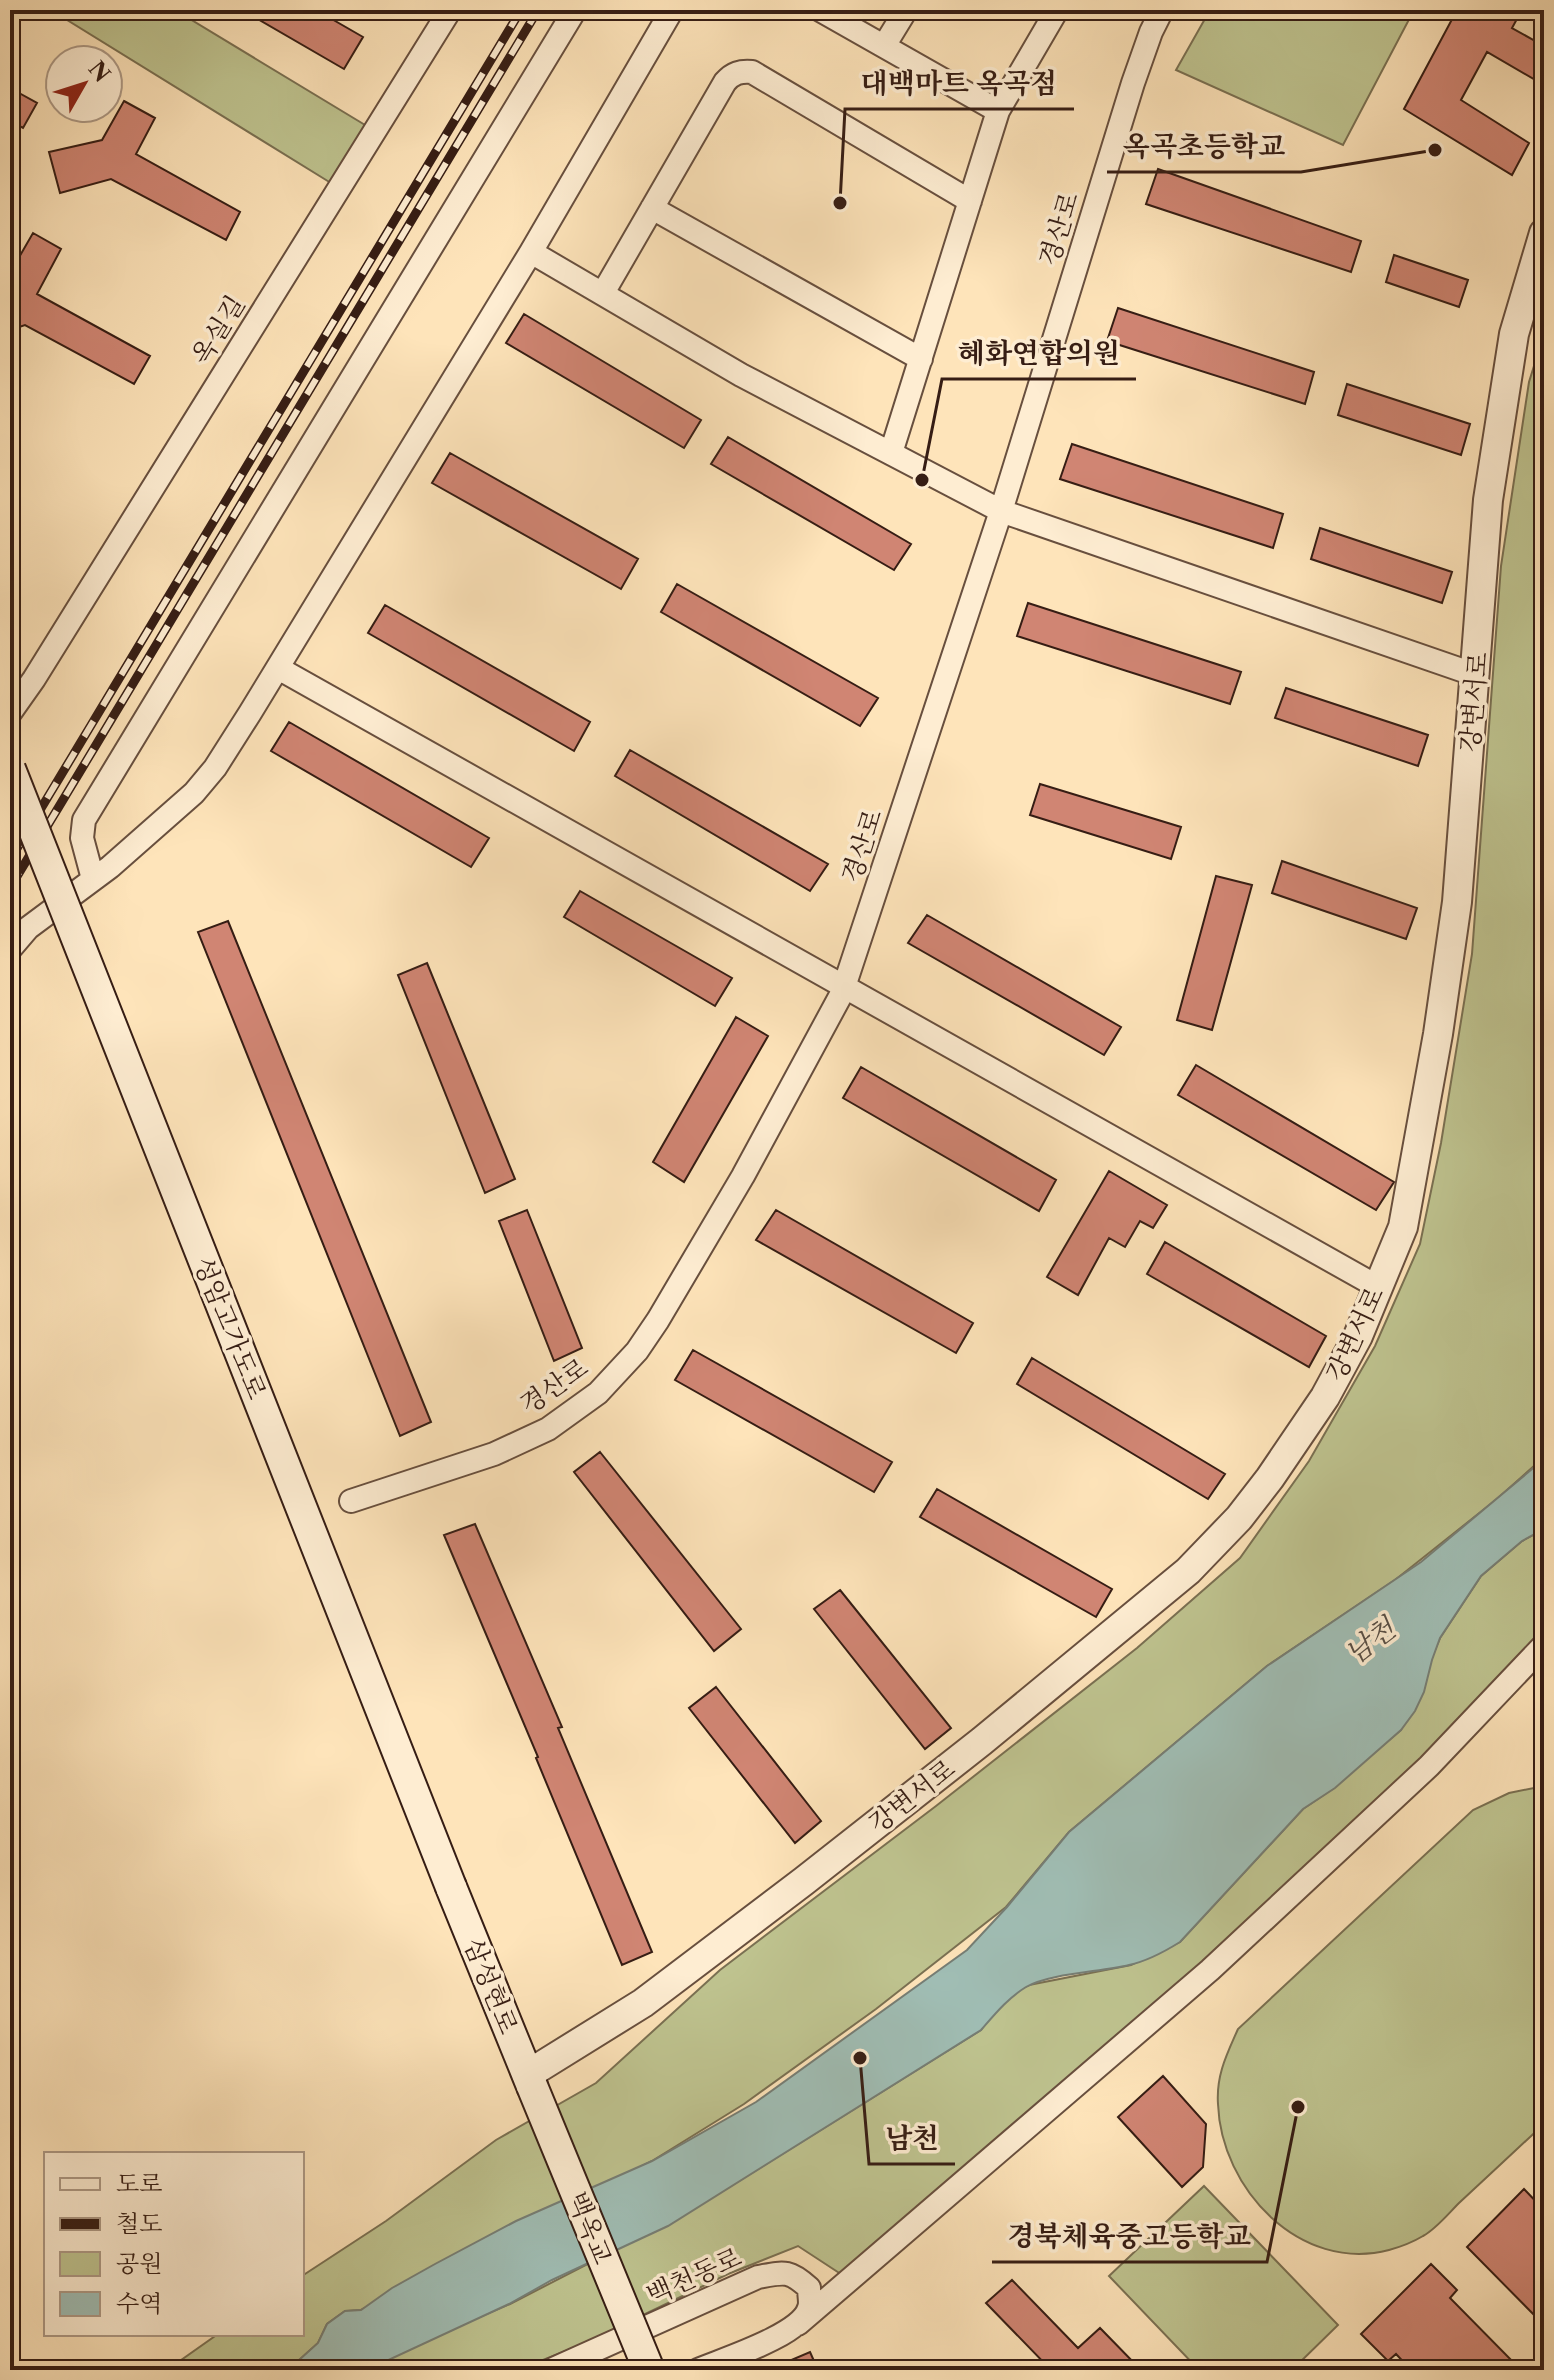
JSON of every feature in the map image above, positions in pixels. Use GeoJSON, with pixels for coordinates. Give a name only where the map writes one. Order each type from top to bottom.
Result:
{"type":"FeatureCollection","features":[{"type":"Feature","properties":{"kind":"main road","name":"성암고가도로"},"geometry":{"type":"LineString","coordinates":[[10,769],[451,1887]]}},
{"type":"Feature","properties":{"kind":"main road","name":"삼성현로"},"geometry":{"type":"LineString","coordinates":[[451,1887],[530,2081]]}},
{"type":"Feature","properties":{"kind":"main road","name":"백옥교"},"geometry":{"type":"LineString","coordinates":[[530,2081],[649,2370]]}},
{"type":"Feature","properties":{"kind":"street","name":"옥실길"},"geometry":{"type":"LineString","coordinates":[[10,713],[450,10]]}},
{"type":"Feature","properties":{"kind":"street"},"geometry":{"type":"LineString","coordinates":[[102,873],[82,838],[84,820],[575,10]]}},
{"type":"Feature","properties":{"kind":"street"},"geometry":{"type":"LineString","coordinates":[[10,949],[28,928],[102,873],[201,785],[215,768],[531,252],[672,10]]}},
{"type":"Feature","properties":{"kind":"street"},"geometry":{"type":"LineString","coordinates":[[820,10],[998,111]]}},
{"type":"Feature","properties":{"kind":"street"},"geometry":{"type":"LineString","coordinates":[[884,46],[906,10]]}},
{"type":"Feature","properties":{"kind":"street"},"geometry":{"type":"LineString","coordinates":[[891,453],[998,111],[1057,10]]}},
{"type":"Feature","properties":{"kind":"street","name":"경산로"},"geometry":{"type":"LineString","coordinates":[[351,1501],[494,1454],[548,1429],[579,1409],[618,1373],[658,1320],[735,1189],[842,993],[1001,511],[1133,83],[1162,10]]}},
{"type":"Feature","properties":{"kind":"street"},"geometry":{"type":"LineString","coordinates":[[603,293],[725,82],[742,71],[752,72],[970,201]]}},
{"type":"Feature","properties":{"kind":"street"},"geometry":{"type":"LineString","coordinates":[[652,208],[921,359]]}},
{"type":"Feature","properties":{"kind":"street","name":"강변서로"},"geometry":{"type":"LineString","coordinates":[[530,2081],[643,2003],[804,1881],[1112,1636],[1188,1571],[1239,1518],[1325,1397],[1358,1336],[1403,1227],[1438,1034],[1457,902],[1488,500],[1514,334],[1544,233]]}},
{"type":"Feature","properties":{"kind":"street"},"geometry":{"type":"LineString","coordinates":[[531,252],[741,375],[1001,511],[1476,675]]}},
{"type":"Feature","properties":{"kind":"street"},"geometry":{"type":"LineString","coordinates":[[278,668],[1378,1287]]}},
{"type":"Feature","properties":{"kind":"street"},"geometry":{"type":"LineString","coordinates":[[698,2370],[781,2335],[798,2324],[1210,1970],[1429,1766],[1544,1645]]}},
{"type":"Feature","properties":{"kind":"street","name":"백천동로"},"geometry":{"type":"LineString","coordinates":[[551,2370],[758,2277],[778,2273],[794,2275],[809,2288],[809,2308],[798,2324]]}},
{"type":"Feature","properties":{"kind":"green space"},"geometry":{"type":"Polygon","coordinates":[[[51,10],[175,10],[375,131],[339,188],[124,55],[124,44],[106,44],[51,10]]]}},
{"type":"Feature","properties":{"kind":"green space"},"geometry":{"type":"Polygon","coordinates":[[[1210,10],[1414,10],[1343,145],[1176,70],[1210,10]]]}},
{"type":"Feature","properties":{"kind":"green space"},"geometry":{"type":"Polygon","coordinates":[[[1544,334],[1544,1457],[1497,1499],[1395,1580],[1267,1666],[1069,1832],[1006,1907],[876,2009],[744,2104],[652,2161],[361,2310],[345,2311],[327,2324],[318,2343],[288,2370],[167,2370],[215,2336],[304,2336],[304,2275],[386,2221],[496,2140],[596,2083],[720,1970],[1137,1648],[1240,1558],[1309,1461],[1375,1346],[1420,1244],[1441,1143],[1472,954],[1501,566],[1529,382],[1544,334]]]}},
{"type":"Feature","properties":{"kind":"green space"},"geometry":{"type":"Polygon","coordinates":[[[1544,1529],[1544,1645],[1429,1766],[850,2280],[798,2246],[728,2274],[583,2344],[518,2370],[367,2370],[391,2355],[510,2304],[689,2212],[981,2030],[1005,1997],[1029,1985],[1131,1965],[1180,1942],[1303,1809],[1401,1730],[1440,1638],[1481,1576],[1522,1541],[1544,1529]]]}},
{"type":"Feature","properties":{"kind":"green space"},"geometry":{"type":"Polygon","coordinates":[[[1544,1786],[1544,2124],[1428,2233],[1411,2242],[1389,2250],[1356,2254],[1325,2249],[1297,2236],[1271,2218],[1250,2194],[1233,2166],[1223,2136],[1218,2104],[1219,2084],[1223,2065],[1238,2029],[1473,1810],[1509,1793],[1544,1786]]]}},
{"type":"Feature","properties":{"kind":"green space"},"geometry":{"type":"Polygon","coordinates":[[[1204,2186],[1338,2325],[1292,2370],[1199,2370],[1109,2276],[1204,2186]]]}},
{"type":"Feature","properties":{"kind":"water"},"geometry":{"type":"Polygon","coordinates":[[[1544,1459],[1544,1529],[1522,1541],[1481,1576],[1440,1638],[1424,1692],[1401,1730],[1335,1788],[1303,1809],[1180,1942],[1136,1963],[1048,1979],[1026,1987],[981,2030],[668,2226],[552,2280],[509,2304],[367,2370],[288,2370],[318,2343],[327,2324],[345,2311],[361,2310],[392,2288],[516,2221],[652,2161],[756,2102],[967,1950],[1069,1832],[1267,1666],[1421,1562],[1544,1459]]]}},
{"type":"Feature","properties":{"kind":"building"},"geometry":{"type":"Polygon","coordinates":[[[242,10],[316,10],[363,37],[344,69],[242,10]]]}},
{"type":"Feature","properties":{"kind":"building"},"geometry":{"type":"Polygon","coordinates":[[[1457,10],[1507,10],[1518,17],[1512,28],[1544,46],[1544,85],[1487,52],[1461,100],[1529,143],[1512,175],[1404,109],[1457,10]]]}},
{"type":"Feature","properties":{"kind":"building"},"geometry":{"type":"Polygon","coordinates":[[[10,88],[37,103],[23,128],[10,121],[10,88]]]}},
{"type":"Feature","properties":{"kind":"building"},"geometry":{"type":"Polygon","coordinates":[[[124,101],[155,118],[136,154],[240,212],[226,240],[111,179],[60,193],[49,152],[102,140],[111,124],[124,124],[124,101]]]}},
{"type":"Feature","properties":{"kind":"building"},"geometry":{"type":"Polygon","coordinates":[[[1158,169],[1361,241],[1351,272],[1146,204],[1158,169]]]}},
{"type":"Feature","properties":{"kind":"building"},"geometry":{"type":"Polygon","coordinates":[[[33,233],[61,249],[37,294],[150,356],[134,384],[25,325],[10,330],[10,273],[33,233]]]}},
{"type":"Feature","properties":{"kind":"building"},"geometry":{"type":"Polygon","coordinates":[[[1394,255],[1468,280],[1459,307],[1386,282],[1394,255]]]}},
{"type":"Feature","properties":{"kind":"building"},"geometry":{"type":"Polygon","coordinates":[[[1118,308],[1314,372],[1305,404],[1107,341],[1118,308]]]}},
{"type":"Feature","properties":{"kind":"building"},"geometry":{"type":"Polygon","coordinates":[[[524,314],[701,420],[684,448],[506,343],[524,314]]]}},
{"type":"Feature","properties":{"kind":"building"},"geometry":{"type":"Polygon","coordinates":[[[1347,384],[1470,424],[1461,455],[1338,415],[1347,384]]]}},
{"type":"Feature","properties":{"kind":"building"},"geometry":{"type":"Polygon","coordinates":[[[728,437],[911,544],[894,570],[711,464],[728,437]]]}},
{"type":"Feature","properties":{"kind":"building"},"geometry":{"type":"Polygon","coordinates":[[[1072,444],[1283,514],[1273,548],[1060,479],[1072,444]]]}},
{"type":"Feature","properties":{"kind":"building"},"geometry":{"type":"Polygon","coordinates":[[[450,453],[638,559],[621,589],[432,483],[450,453]]]}},
{"type":"Feature","properties":{"kind":"building"},"geometry":{"type":"Polygon","coordinates":[[[1320,528],[1452,572],[1442,603],[1311,559],[1320,528]]]}},
{"type":"Feature","properties":{"kind":"building"},"geometry":{"type":"Polygon","coordinates":[[[677,584],[878,698],[860,726],[661,612],[677,584]]]}},
{"type":"Feature","properties":{"kind":"building"},"geometry":{"type":"Polygon","coordinates":[[[1028,603],[1241,672],[1230,704],[1017,636],[1028,603]]]}},
{"type":"Feature","properties":{"kind":"building"},"geometry":{"type":"Polygon","coordinates":[[[385,605],[590,722],[574,751],[368,633],[385,605]]]}},
{"type":"Feature","properties":{"kind":"building"},"geometry":{"type":"Polygon","coordinates":[[[1286,688],[1428,735],[1418,766],[1275,718],[1286,688]]]}},
{"type":"Feature","properties":{"kind":"building"},"geometry":{"type":"Polygon","coordinates":[[[289,722],[489,838],[471,867],[271,751],[289,722]]]}},
{"type":"Feature","properties":{"kind":"building"},"geometry":{"type":"Polygon","coordinates":[[[630,750],[828,864],[810,891],[615,776],[630,750]]]}},
{"type":"Feature","properties":{"kind":"building"},"geometry":{"type":"Polygon","coordinates":[[[1040,784],[1181,827],[1171,859],[1030,815],[1040,784]]]}},
{"type":"Feature","properties":{"kind":"building"},"geometry":{"type":"Polygon","coordinates":[[[1282,861],[1417,908],[1406,939],[1272,893],[1282,861]]]}},
{"type":"Feature","properties":{"kind":"building"},"geometry":{"type":"Polygon","coordinates":[[[1216,876],[1252,885],[1212,1030],[1177,1020],[1216,876]]]}},
{"type":"Feature","properties":{"kind":"building"},"geometry":{"type":"Polygon","coordinates":[[[580,891],[732,978],[715,1006],[564,917],[580,891]]]}},
{"type":"Feature","properties":{"kind":"building"},"geometry":{"type":"Polygon","coordinates":[[[927,915],[1121,1027],[1104,1055],[908,943],[927,915]]]}},
{"type":"Feature","properties":{"kind":"building"},"geometry":{"type":"Polygon","coordinates":[[[228,921],[431,1422],[400,1436],[198,932],[228,921]]]}},
{"type":"Feature","properties":{"kind":"building"},"geometry":{"type":"Polygon","coordinates":[[[427,963],[515,1179],[485,1193],[398,975],[427,963]]]}},
{"type":"Feature","properties":{"kind":"building"},"geometry":{"type":"Polygon","coordinates":[[[736,1017],[768,1036],[684,1182],[653,1162],[736,1017]]]}},
{"type":"Feature","properties":{"kind":"building"},"geometry":{"type":"Polygon","coordinates":[[[1196,1065],[1394,1182],[1376,1210],[1178,1095],[1196,1065]]]}},
{"type":"Feature","properties":{"kind":"building"},"geometry":{"type":"Polygon","coordinates":[[[861,1067],[1056,1180],[1039,1211],[843,1098],[861,1067]]]}},
{"type":"Feature","properties":{"kind":"building"},"geometry":{"type":"Polygon","coordinates":[[[1109,1171],[1167,1205],[1153,1228],[1140,1221],[1125,1247],[1109,1238],[1078,1295],[1047,1277],[1109,1171]]]}},
{"type":"Feature","properties":{"kind":"building"},"geometry":{"type":"Polygon","coordinates":[[[527,1210],[582,1348],[554,1361],[499,1221],[527,1210]]]}},
{"type":"Feature","properties":{"kind":"building"},"geometry":{"type":"Polygon","coordinates":[[[776,1210],[973,1323],[956,1353],[756,1240],[776,1210]]]}},
{"type":"Feature","properties":{"kind":"building"},"geometry":{"type":"Polygon","coordinates":[[[1165,1242],[1326,1336],[1309,1367],[1147,1274],[1165,1242]]]}},
{"type":"Feature","properties":{"kind":"building"},"geometry":{"type":"Polygon","coordinates":[[[693,1350],[892,1462],[874,1492],[675,1380],[693,1350]]]}},
{"type":"Feature","properties":{"kind":"building"},"geometry":{"type":"Polygon","coordinates":[[[1032,1358],[1225,1474],[1208,1499],[1017,1384],[1032,1358]]]}},
{"type":"Feature","properties":{"kind":"building"},"geometry":{"type":"Polygon","coordinates":[[[600,1452],[741,1629],[714,1651],[574,1472],[600,1452]]]}},
{"type":"Feature","properties":{"kind":"building"},"geometry":{"type":"Polygon","coordinates":[[[937,1489],[1112,1589],[1096,1617],[920,1517],[937,1489]]]}},
{"type":"Feature","properties":{"kind":"building"},"geometry":{"type":"Polygon","coordinates":[[[475,1524],[562,1727],[558,1728],[652,1952],[622,1965],[444,1535],[475,1524]]]}},
{"type":"Feature","properties":{"kind":"building"},"geometry":{"type":"Polygon","coordinates":[[[840,1590],[951,1728],[925,1749],[814,1609],[840,1590]]]}},
{"type":"Feature","properties":{"kind":"building"},"geometry":{"type":"Polygon","coordinates":[[[716,1687],[821,1821],[795,1843],[689,1708],[716,1687]]]}},
{"type":"Feature","properties":{"kind":"building"},"geometry":{"type":"Polygon","coordinates":[[[1163,2076],[1206,2124],[1203,2167],[1182,2187],[1118,2117],[1163,2076]]]}},
{"type":"Feature","properties":{"kind":"building"},"geometry":{"type":"Polygon","coordinates":[[[1524,2189],[1544,2210],[1544,2325],[1467,2247],[1524,2189]]]}},
{"type":"Feature","properties":{"kind":"building"},"geometry":{"type":"Polygon","coordinates":[[[1431,2264],[1457,2290],[1450,2298],[1521,2370],[1411,2370],[1396,2354],[1388,2361],[1361,2334],[1431,2264]]]}},
{"type":"Feature","properties":{"kind":"building"},"geometry":{"type":"Polygon","coordinates":[[[1012,2280],[1078,2348],[1100,2328],[1141,2370],[1051,2370],[986,2303],[1012,2280]]]}},
{"type":"Feature","properties":{"kind":"building"},"geometry":{"type":"Polygon","coordinates":[[[810,2352],[818,2370],[768,2370],[810,2352]]]}},
{"type":"Feature","properties":{"kind":"railway"},"geometry":{"type":"LineString","coordinates":[[10,860],[521,10]]}},
{"type":"Feature","properties":{"kind":"railway"},"geometry":{"type":"LineString","coordinates":[[10,888],[538,10]]}},
{"type":"Feature","properties":{"kind":"place","name":"옥곡초등학교"},"geometry":{"type":"Point","coordinates":[1435,150]}},
{"type":"Feature","properties":{"kind":"place","name":"대백마트 옥곡점"},"geometry":{"type":"Point","coordinates":[840,203]}},
{"type":"Feature","properties":{"kind":"place","name":"혜화연합의원"},"geometry":{"type":"Point","coordinates":[922,480]}},
{"type":"Feature","properties":{"kind":"place","name":"남천"},"geometry":{"type":"Point","coordinates":[860,2058]}},
{"type":"Feature","properties":{"kind":"place","name":"경북체육중고등학교"},"geometry":{"type":"Point","coordinates":[1298,2107]}}]}
